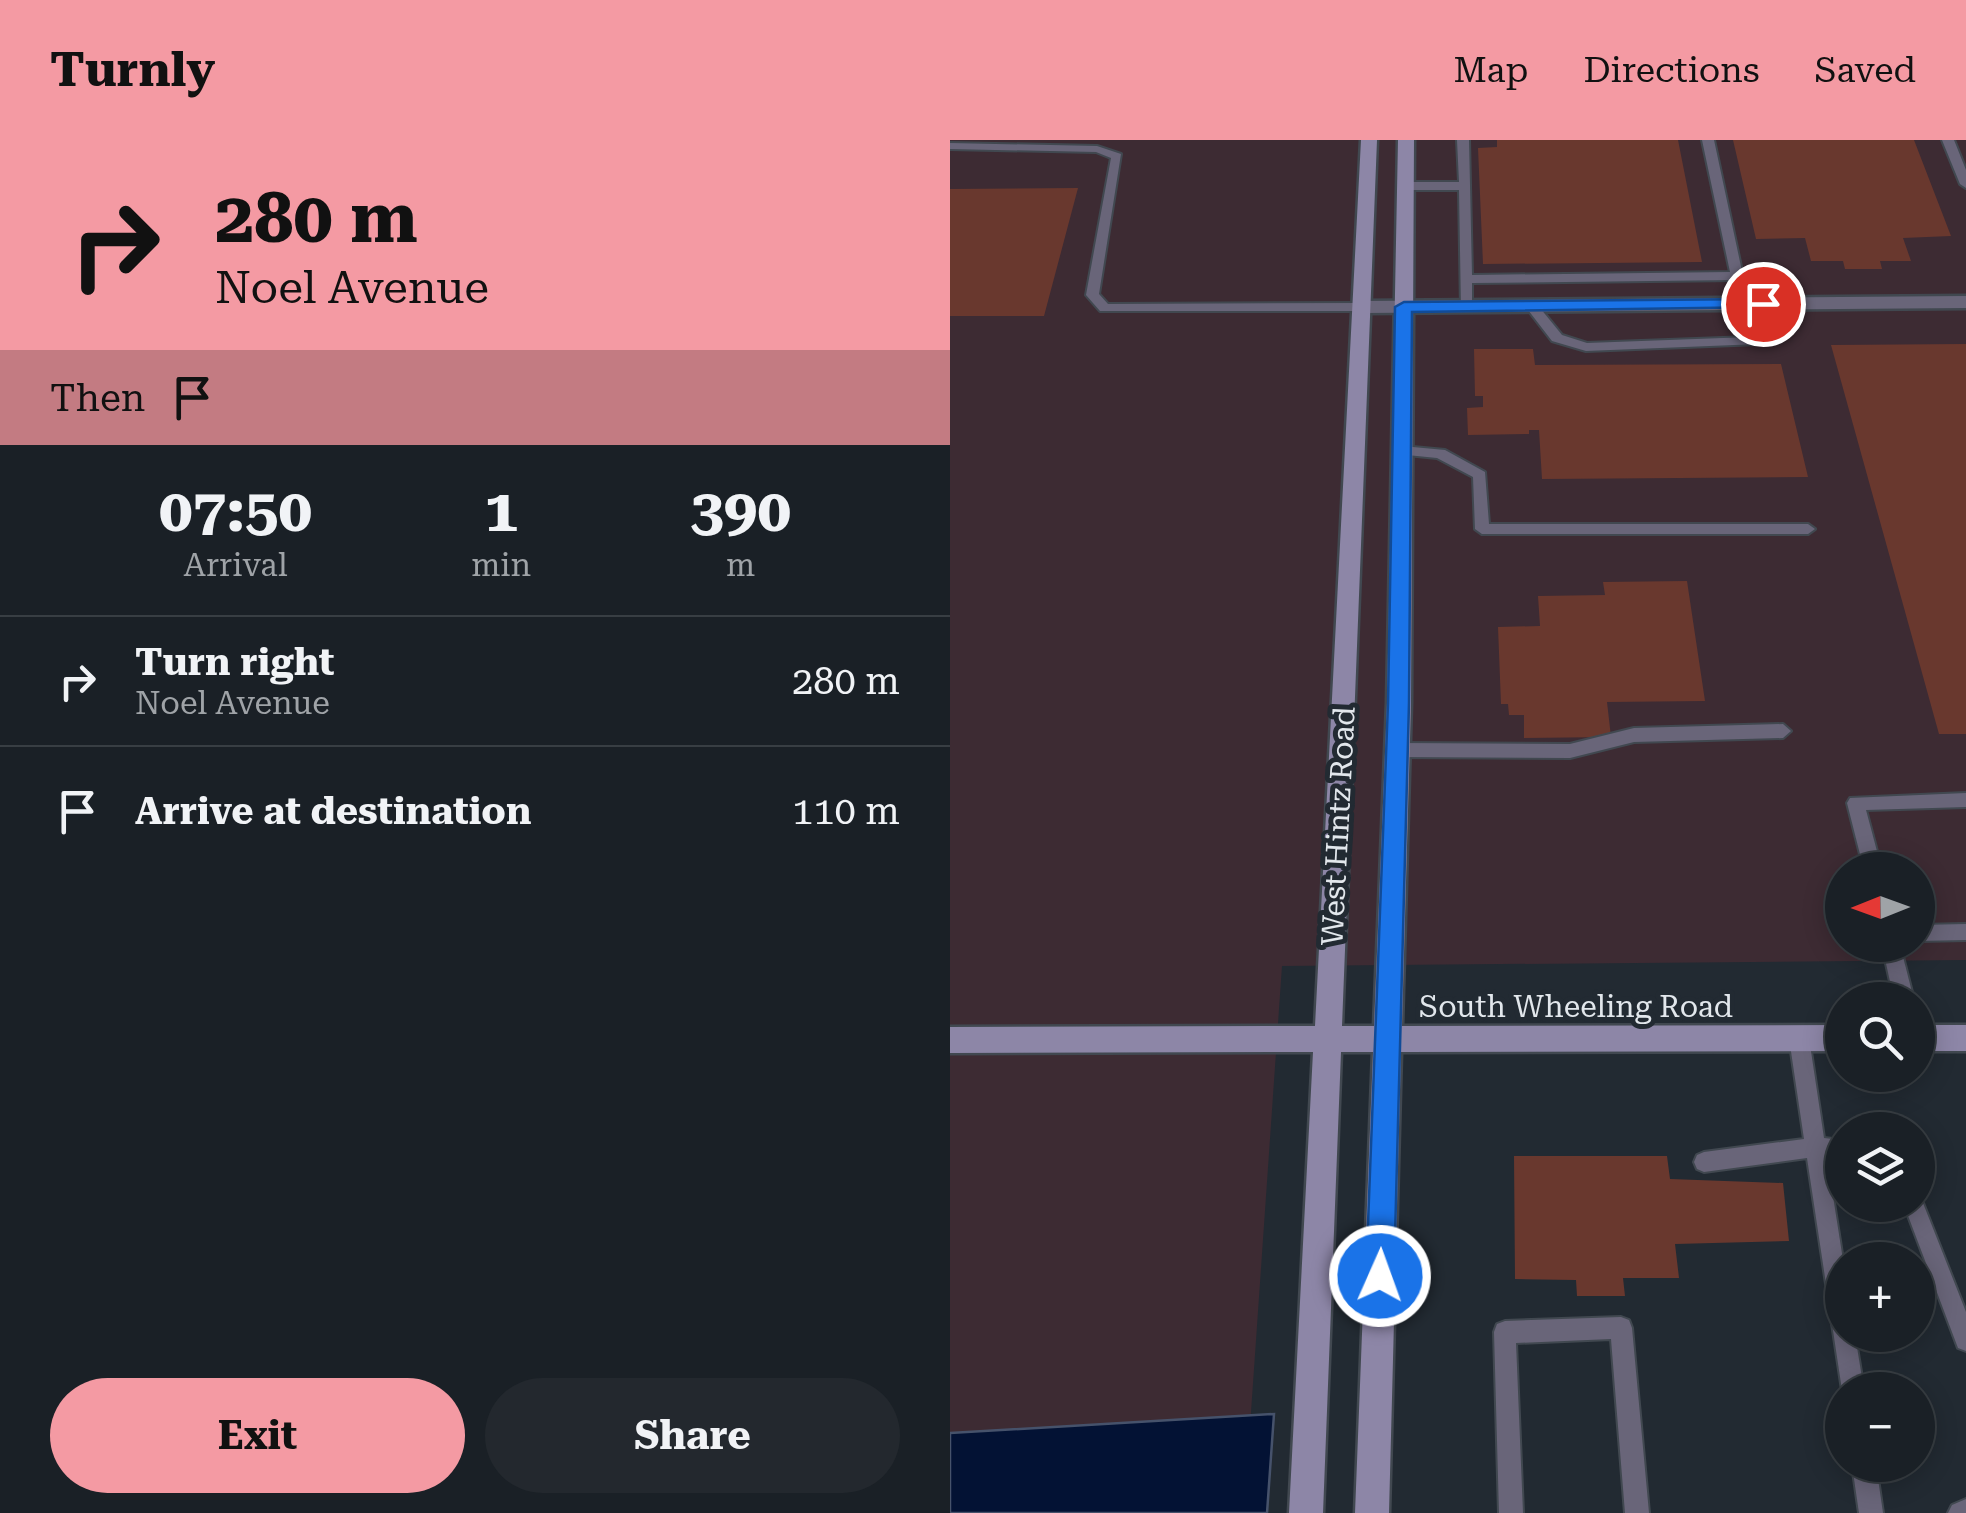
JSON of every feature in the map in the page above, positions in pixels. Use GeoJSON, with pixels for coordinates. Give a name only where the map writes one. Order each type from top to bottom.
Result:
{"type":"FeatureCollection","features":[{"type":"Feature","properties":{"kind":"main road","name":"West Hintz Road"},"geometry":{"type":"LineString","coordinates":[[1306,1513],[1369,140]]}},
{"type":"Feature","properties":{"kind":"main road","name":"West Hintz Road"},"geometry":{"type":"LineString","coordinates":[[1372,1513],[1397,750],[1406,140]]}},
{"type":"Feature","properties":{"kind":"main road","name":"South Wheeling Road"},"geometry":{"type":"LineString","coordinates":[[950,1040],[1825,1038]]}},
{"type":"Feature","properties":{"kind":"main road"},"geometry":{"type":"LineString","coordinates":[[1935,1038],[1966,1038]]}},
{"type":"Feature","properties":{"kind":"street"},"geometry":{"type":"LineString","coordinates":[[1364,307],[1966,302]]}},
{"type":"Feature","properties":{"kind":"lane"},"geometry":{"type":"LineString","coordinates":[[1463,140],[1466,306]]}},
{"type":"Feature","properties":{"kind":"lane"},"geometry":{"type":"LineString","coordinates":[[1531,306],[1556,338],[1586,347],[1754,341],[1762,333],[1754,304],[1737,276],[1708,140]]}},
{"type":"Feature","properties":{"kind":"lane"},"geometry":{"type":"LineString","coordinates":[[1948,140],[1966,184]]}},
{"type":"Feature","properties":{"kind":"lane"},"geometry":{"type":"LineString","coordinates":[[950,146],[1098,149],[1117,156],[1092,295],[1105,308],[1364,307]]}},
{"type":"Feature","properties":{"kind":"lane"},"geometry":{"type":"LineString","coordinates":[[1404,186],[1465,186]]}},
{"type":"Feature","properties":{"kind":"lane"},"geometry":{"type":"LineString","coordinates":[[1466,278],[1737,276]]}},
{"type":"Feature","properties":{"kind":"lane"},"geometry":{"type":"LineString","coordinates":[[1402,451],[1440,453],[1480,475],[1482,529],[1808,529]]}},
{"type":"Feature","properties":{"kind":"lane"},"geometry":{"type":"LineString","coordinates":[[1397,750],[1570,751],[1634,735],[1782,731]]}},
{"type":"Feature","properties":{"kind":"lane"},"geometry":{"type":"LineString","coordinates":[[1868,852],[1856,803],[1966,800]]}},
{"type":"Feature","properties":{"kind":"lane"},"geometry":{"type":"LineString","coordinates":[[1935,933],[1966,932]]}},
{"type":"Feature","properties":{"kind":"lane"},"geometry":{"type":"LineString","coordinates":[[1799,1038],[1830,1242]]}},
{"type":"Feature","properties":{"kind":"lane"},"geometry":{"type":"LineString","coordinates":[[1704,1162],[1825,1148]]}},
{"type":"Feature","properties":{"kind":"lane"},"geometry":{"type":"LineString","coordinates":[[1921,1222],[1966,1340]]}},
{"type":"Feature","properties":{"kind":"lane"},"geometry":{"type":"LineString","coordinates":[[1511,1513],[1505,1332],[1621,1328],[1637,1513]]}},
{"type":"Feature","properties":{"kind":"lane"},"geometry":{"type":"LineString","coordinates":[[1866,1482],[1871,1513]]}},
{"type":"Feature","properties":{"kind":"shaded area"},"geometry":{"type":"Polygon","coordinates":[[[950,140],[1966,140],[1966,960],[1935,960],[1935,852],[1825,852],[1825,961],[1282,966],[1244,1513],[950,1513],[950,140]]]}},
{"type":"Feature","properties":{"kind":"water"},"geometry":{"type":"Polygon","coordinates":[[[1274,1414],[1267,1513],[950,1513],[950,1433],[1274,1414]]]}},
{"type":"Feature","properties":{"kind":"building"},"geometry":{"type":"Polygon","coordinates":[[[1497,140],[1678,140],[1702,262],[1483,264],[1478,148],[1497,147],[1497,140]]]}},
{"type":"Feature","properties":{"kind":"building"},"geometry":{"type":"Polygon","coordinates":[[[1733,140],[1914,140],[1951,236],[1903,238],[1911,261],[1880,261],[1882,269],[1845,269],[1843,261],[1811,261],[1805,238],[1756,239],[1733,140]]]}},
{"type":"Feature","properties":{"kind":"building"},"geometry":{"type":"Polygon","coordinates":[[[1078,188],[1044,316],[950,316],[950,189],[1078,188]]]}},
{"type":"Feature","properties":{"kind":"building"},"geometry":{"type":"Polygon","coordinates":[[[1966,344],[1966,734],[1939,734],[1831,345],[1966,344]]]}},
{"type":"Feature","properties":{"kind":"building"},"geometry":{"type":"Polygon","coordinates":[[[1474,349],[1533,349],[1535,365],[1781,364],[1808,477],[1542,479],[1539,430],[1529,430],[1529,434],[1468,435],[1467,408],[1483,407],[1483,396],[1475,396],[1474,349]]]}},
{"type":"Feature","properties":{"kind":"building"},"geometry":{"type":"Polygon","coordinates":[[[1687,581],[1705,701],[1607,702],[1611,737],[1524,738],[1524,715],[1509,715],[1508,704],[1501,704],[1498,627],[1540,626],[1538,596],[1605,595],[1603,582],[1687,581]]]}},
{"type":"Feature","properties":{"kind":"building"},"geometry":{"type":"Polygon","coordinates":[[[1514,1156],[1667,1156],[1670,1179],[1783,1183],[1789,1241],[1675,1244],[1679,1278],[1623,1278],[1625,1296],[1577,1296],[1576,1280],[1515,1279],[1514,1156]]]}},
{"type":"Feature","properties":{"kind":"route"},"geometry":{"type":"LineString","coordinates":[[1380,1276],[1399,703],[1404,307],[1763,304]]}}]}
